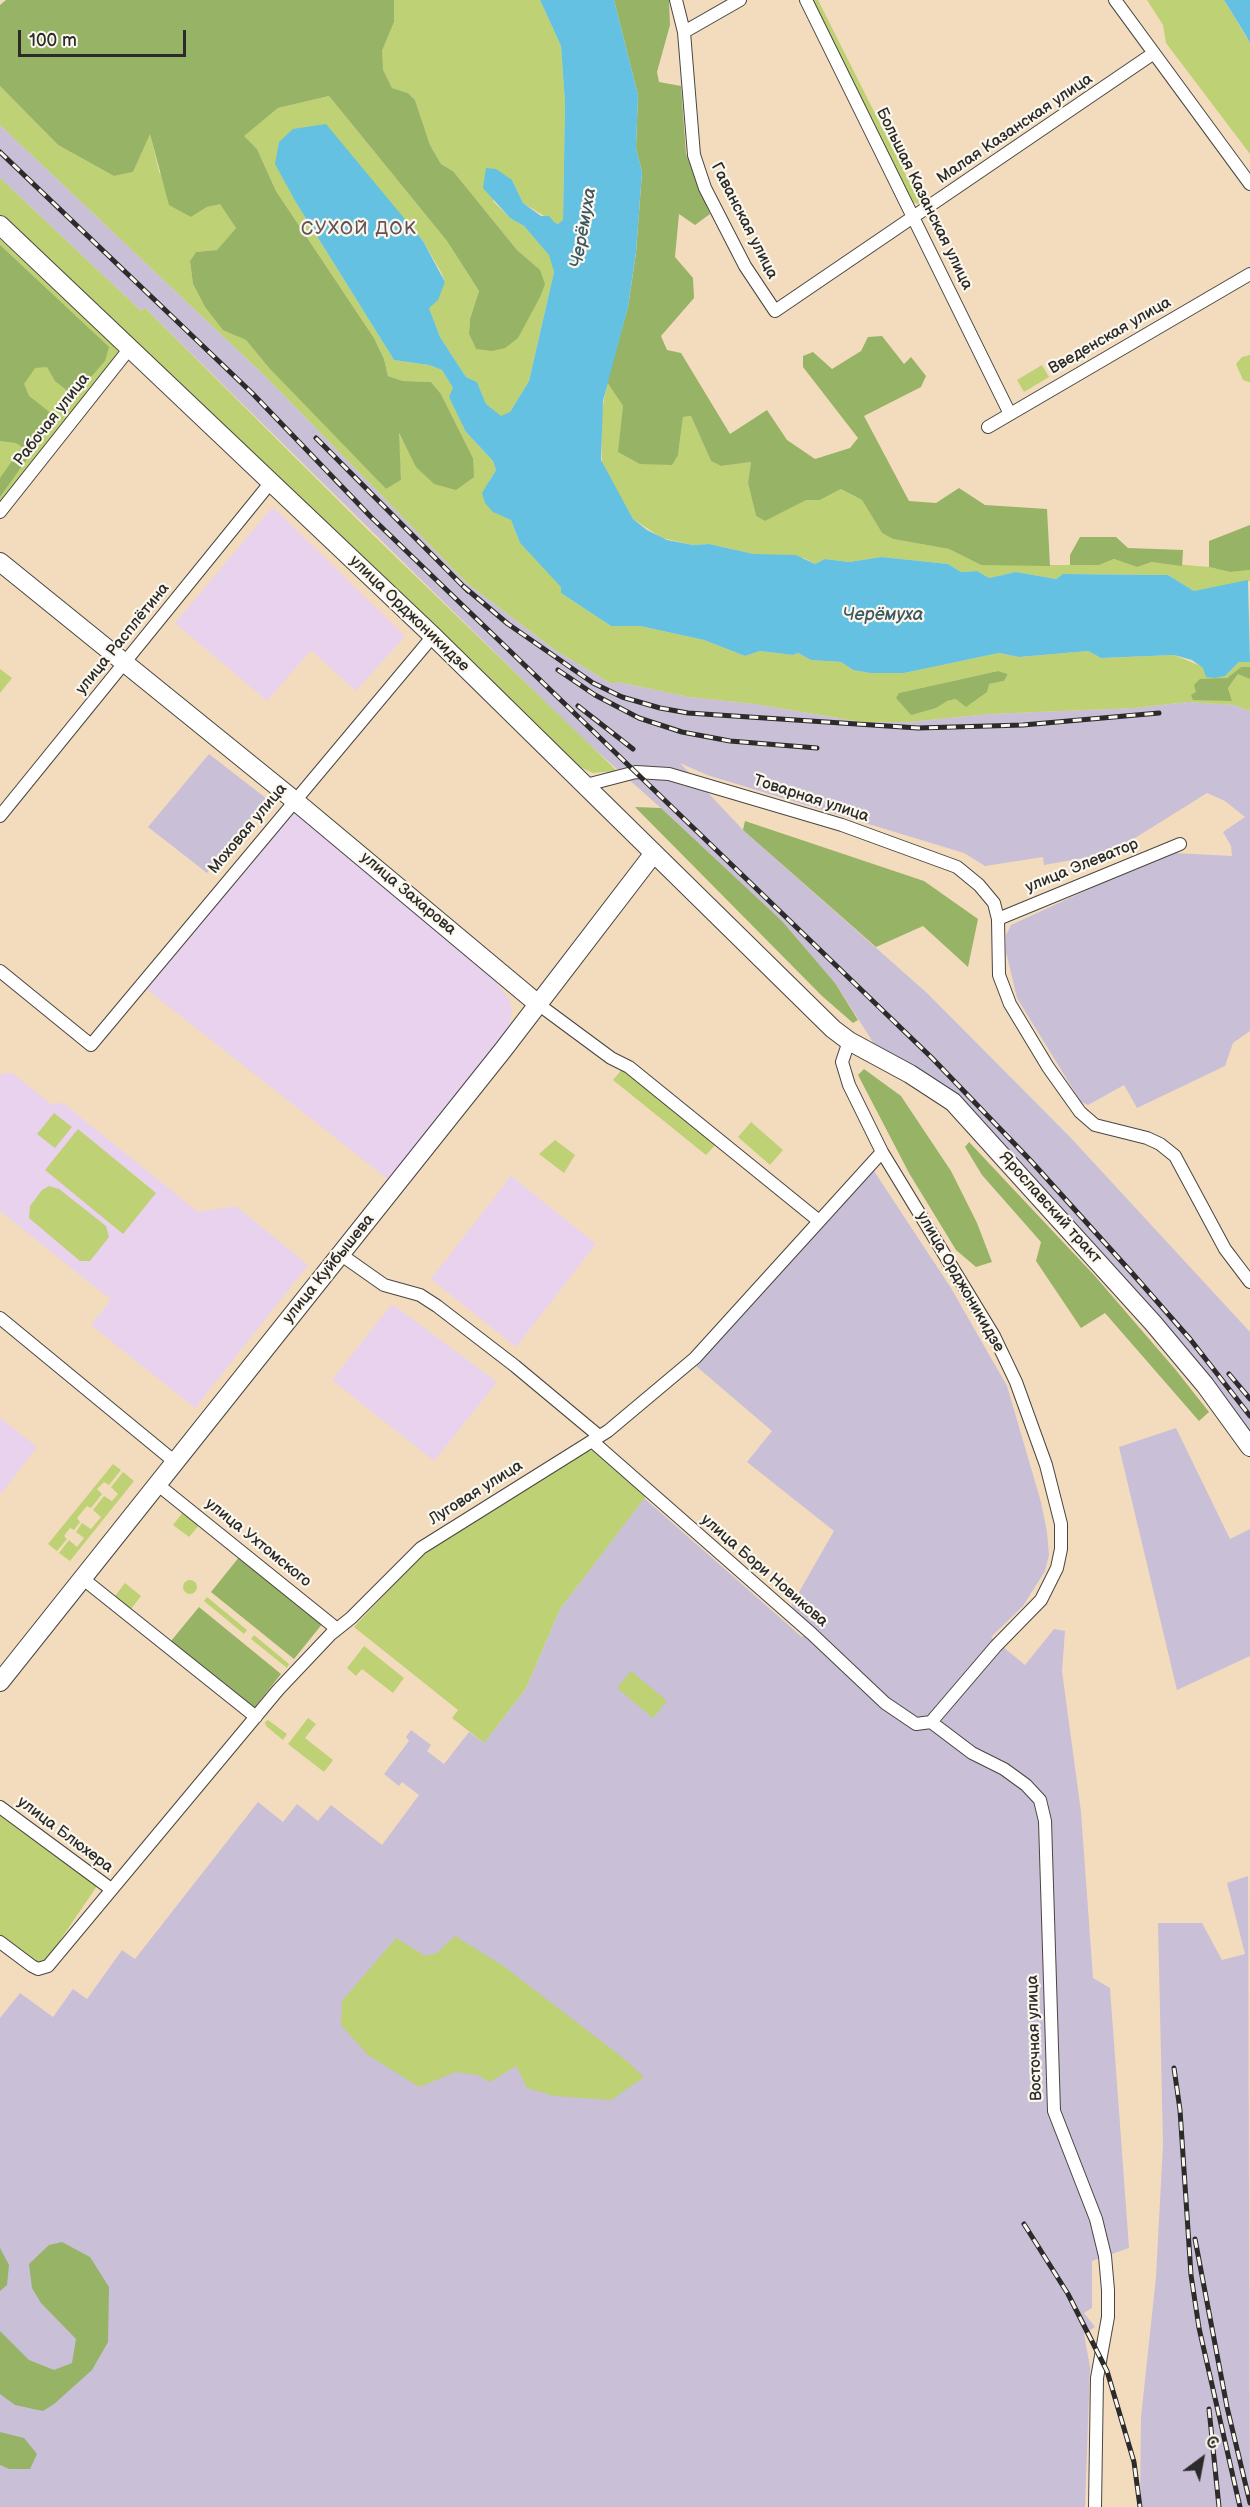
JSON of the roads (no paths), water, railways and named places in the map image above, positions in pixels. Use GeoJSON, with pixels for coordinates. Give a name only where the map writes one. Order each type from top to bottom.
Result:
{"type":"FeatureCollection","features":[{"type":"Feature","properties":{"kind":"street","name":"Гаванская улица"},"geometry":{"type":"LineString","coordinates":[[676,0],[684,32],[694,155],[705,188],[745,266],[775,310]]}},
{"type":"Feature","properties":{"kind":"street"},"geometry":{"type":"LineString","coordinates":[[684,32],[740,0]]}},
{"type":"Feature","properties":{"kind":"street","name":"Большая Казанская улица"},"geometry":{"type":"LineString","coordinates":[[807,0],[1010,414]]}},
{"type":"Feature","properties":{"kind":"street"},"geometry":{"type":"LineString","coordinates":[[1115,0],[1250,184]]}},
{"type":"Feature","properties":{"kind":"street","name":"Малая Казанская улица"},"geometry":{"type":"LineString","coordinates":[[775,310],[1154,53]]}},
{"type":"Feature","properties":{"kind":"street","name":"улица Орджоникидзе"},"geometry":{"type":"LineString","coordinates":[[0,225],[433,636],[814,1010]]}},
{"type":"Feature","properties":{"kind":"street","name":"Введенская улица"},"geometry":{"type":"LineString","coordinates":[[988,427],[1250,274]]}},
{"type":"Feature","properties":{"kind":"street","name":"Рабочая улица"},"geometry":{"type":"LineString","coordinates":[[0,512],[130,348]]}},
{"type":"Feature","properties":{"kind":"street","name":"улица Расплётина"},"geometry":{"type":"LineString","coordinates":[[0,816],[272,483]]}},
{"type":"Feature","properties":{"kind":"street","name":"улица Захарова"},"geometry":{"type":"LineString","coordinates":[[0,562],[294,800],[538,1004],[611,1058],[629,1067],[819,1221]]}},
{"type":"Feature","properties":{"kind":"street","name":"Моховая улица"},"geometry":{"type":"LineString","coordinates":[[0,971],[91,1045],[433,636]]}},
{"type":"Feature","properties":{"kind":"street","name":"Товарная улица"},"geometry":{"type":"LineString","coordinates":[[586,785],[611,776],[656,771],[725,789],[842,825],[957,867],[979,885],[994,903],[998,919]]}},
{"type":"Feature","properties":{"kind":"street","name":"улица Элеватор"},"geometry":{"type":"LineString","coordinates":[[998,919],[1180,844]]}},
{"type":"Feature","properties":{"kind":"street","name":"улица Куйбышева"},"geometry":{"type":"LineString","coordinates":[[0,1682],[538,1004],[654,853]]}},
{"type":"Feature","properties":{"kind":"street"},"geometry":{"type":"LineString","coordinates":[[998,919],[999,975],[1010,1004],[1048,1067],[1080,1112],[1095,1125],[1147,1138],[1160,1144],[1175,1156],[1225,1249],[1250,1282]]}},
{"type":"Feature","properties":{"kind":"street","name":"Ярославский тракт"},"geometry":{"type":"LineString","coordinates":[[814,1010],[849,1041],[910,1074],[953,1102],[1160,1330],[1205,1385],[1250,1447]]}},
{"type":"Feature","properties":{"kind":"street","name":"улица Орджоникидзе"},"geometry":{"type":"LineString","coordinates":[[849,1041],[842,1062],[849,1086],[882,1152],[994,1336],[1016,1382],[1046,1465],[1061,1524],[1057,1568],[1041,1600],[996,1646],[931,1722]]}},
{"type":"Feature","properties":{"kind":"street","name":"Луговая улица"},"geometry":{"type":"LineString","coordinates":[[0,1942],[32,1966],[44,1968],[52,1962],[288,1679],[337,1629],[421,1548],[596,1438],[642,1405],[708,1346],[868,1164],[882,1152]]}},
{"type":"Feature","properties":{"kind":"street","name":"улица Бори Новикова"},"geometry":{"type":"LineString","coordinates":[[340,1254],[384,1285],[420,1295],[515,1365],[885,1703],[916,1724],[931,1722]]}},
{"type":"Feature","properties":{"kind":"street"},"geometry":{"type":"LineString","coordinates":[[0,1318],[175,1462]]}},
{"type":"Feature","properties":{"kind":"street","name":"улица Ухтомского"},"geometry":{"type":"LineString","coordinates":[[157,1484],[337,1629]]}},
{"type":"Feature","properties":{"kind":"street"},"geometry":{"type":"LineString","coordinates":[[82,1578],[256,1717]]}},
{"type":"Feature","properties":{"kind":"street","name":"Восточная улица"},"geometry":{"type":"LineString","coordinates":[[931,1722],[972,1753],[1004,1769],[1026,1785],[1040,1800],[1045,1821],[1054,2111],[1096,2219],[1105,2256],[1108,2290],[1108,2317],[1097,2378],[1095,2507]]}},
{"type":"Feature","properties":{"kind":"street","name":"улица Блюхера"},"geometry":{"type":"LineString","coordinates":[[0,1807],[111,1889]]}},
{"type":"Feature","properties":{"kind":"water","name":"Черёмуха"},"geometry":{"type":"Polygon","coordinates":[[[540,0],[614,0],[638,95],[636,148],[642,172],[636,252],[628,307],[603,401],[601,460],[633,519],[647,530],[667,540],[693,545],[709,544],[754,554],[796,555],[815,564],[825,559],[849,562],[882,557],[948,564],[961,572],[977,571],[989,578],[1016,572],[1056,579],[1063,574],[1168,575],[1194,591],[1248,580],[1250,662],[1239,662],[1225,676],[1215,678],[1206,677],[1203,668],[1192,660],[1174,655],[1101,658],[1088,651],[1019,657],[999,653],[904,673],[870,673],[853,670],[841,662],[811,660],[798,653],[793,655],[760,651],[745,656],[704,640],[640,626],[611,626],[561,593],[561,587],[520,543],[511,520],[493,512],[485,503],[482,493],[496,470],[493,461],[466,432],[449,397],[453,388],[442,370],[429,365],[394,360],[297,204],[275,164],[279,142],[293,129],[326,124],[423,241],[445,282],[438,300],[429,308],[440,337],[466,377],[477,382],[486,404],[501,416],[510,412],[529,381],[554,272],[549,255],[524,226],[510,218],[483,188],[486,168],[496,169],[512,180],[523,203],[541,216],[549,216],[558,224],[563,220],[565,103],[561,46],[540,0]]]}},
{"type":"Feature","properties":{"kind":"water"},"geometry":{"type":"Polygon","coordinates":[[[1224,0],[1250,0],[1250,43],[1245,34],[1224,0]]]}},
{"type":"Feature","properties":{"kind":"railway"},"geometry":{"type":"LineString","coordinates":[[0,152],[252,393],[371,517],[932,1058],[1031,1161],[1132,1273],[1190,1339],[1250,1416]]}},
{"type":"Feature","properties":{"kind":"railway"},"geometry":{"type":"LineString","coordinates":[[316,438],[468,591]]}},
{"type":"Feature","properties":{"kind":"railway"},"geometry":{"type":"LineString","coordinates":[[463,586],[508,624],[593,683],[622,697],[660,708],[688,713],[918,728],[1023,725],[1159,713]]}},
{"type":"Feature","properties":{"kind":"railway"},"geometry":{"type":"LineString","coordinates":[[558,670],[595,695],[639,718],[682,732],[730,741],[817,748]]}},
{"type":"Feature","properties":{"kind":"railway"},"geometry":{"type":"LineString","coordinates":[[578,706],[633,749]]}},
{"type":"Feature","properties":{"kind":"railway"},"geometry":{"type":"LineString","coordinates":[[1229,1374],[1250,1399]]}},
{"type":"Feature","properties":{"kind":"railway"},"geometry":{"type":"LineString","coordinates":[[1174,2068],[1180,2110],[1191,2275],[1199,2328],[1240,2507]]}},
{"type":"Feature","properties":{"kind":"railway"},"geometry":{"type":"LineString","coordinates":[[1024,2224],[1068,2294],[1107,2371],[1134,2462],[1140,2507]]}},
{"type":"Feature","properties":{"kind":"railway"},"geometry":{"type":"LineString","coordinates":[[1195,2239],[1227,2407],[1250,2503]]}},
{"type":"Feature","properties":{"kind":"railway"},"geometry":{"type":"LineString","coordinates":[[1209,2409],[1219,2507]]}},
{"type":"Feature","properties":{"kind":"district","name":"СУХОЙ ДОК"},"geometry":{"type":"Point","coordinates":[359,229]}}]}
